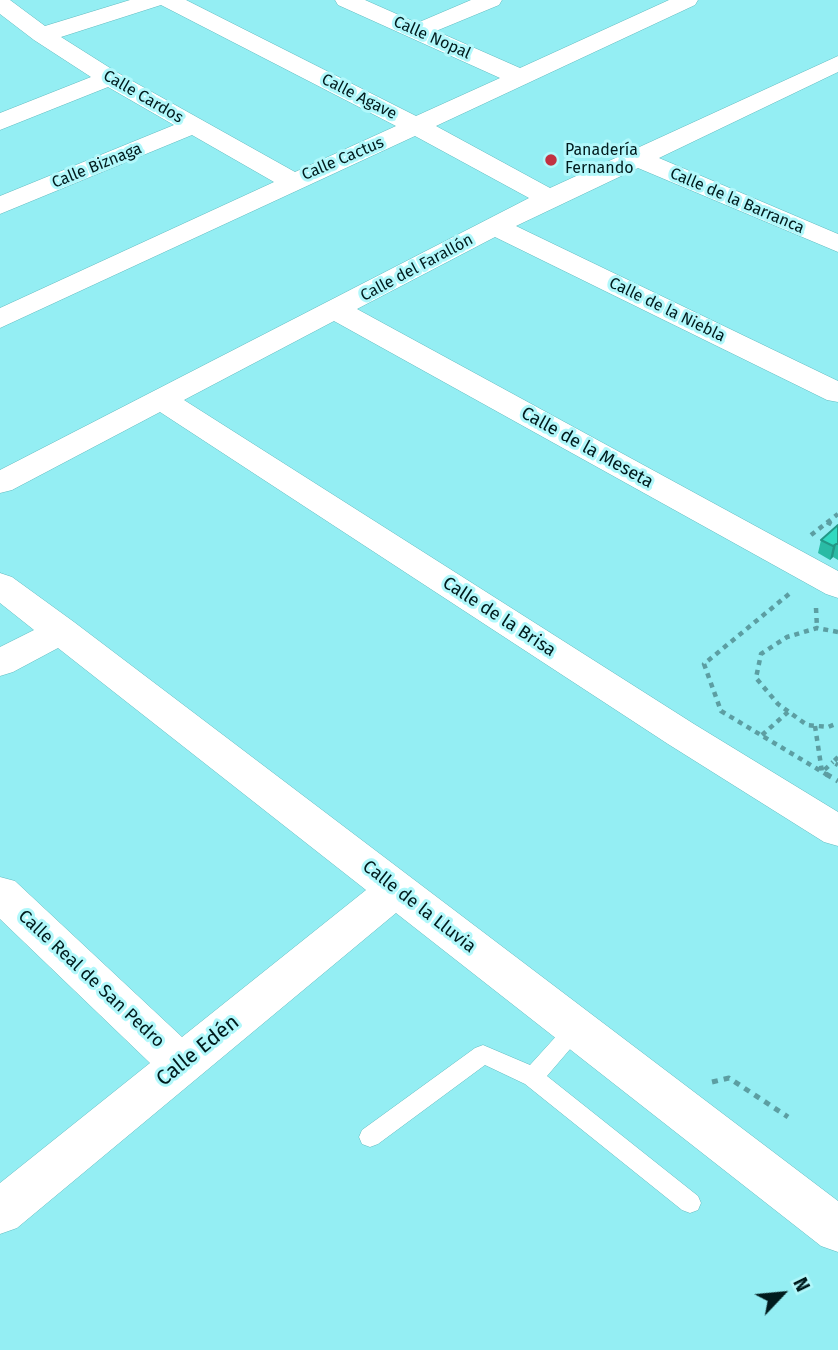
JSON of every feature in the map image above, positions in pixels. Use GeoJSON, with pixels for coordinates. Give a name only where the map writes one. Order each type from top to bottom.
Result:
{"type":"FeatureCollection","features":[{"type":"Feature","properties":{"kind":"street"},"geometry":{"type":"LineString","coordinates":[[42,35],[154,0]]}},
{"type":"Feature","properties":{"kind":"street","name":"Calle Agave"},"geometry":{"type":"LineString","coordinates":[[168,0],[418,127],[549,198]]}},
{"type":"Feature","properties":{"kind":"street","name":"Calle Nopal"},"geometry":{"type":"LineString","coordinates":[[346,0],[519,78]]}},
{"type":"Feature","properties":{"kind":"street"},"geometry":{"type":"LineString","coordinates":[[417,31],[491,0]]}},
{"type":"Feature","properties":{"kind":"street","name":"Calle Cactus"},"geometry":{"type":"LineString","coordinates":[[0,319],[292,181],[418,127],[687,0]]}},
{"type":"Feature","properties":{"kind":"street","name":"Calle Cardos"},"geometry":{"type":"LineString","coordinates":[[0,3],[42,35],[109,78],[292,181]]}},
{"type":"Feature","properties":{"kind":"street","name":"Calle del Farallón"},"geometry":{"type":"LineString","coordinates":[[0,483],[549,198],[838,63]]}},
{"type":"Feature","properties":{"kind":"street"},"geometry":{"type":"LineString","coordinates":[[0,122],[109,78]]}},
{"type":"Feature","properties":{"kind":"street","name":"Calle Biznaga"},"geometry":{"type":"LineString","coordinates":[[0,206],[193,127]]}},
{"type":"Feature","properties":{"kind":"street","name":"Calle de la Barranca"},"geometry":{"type":"LineString","coordinates":[[667,145],[838,219]]}},
{"type":"Feature","properties":{"kind":"street","name":"Calle de la Barranca"},"geometry":{"type":"LineString","coordinates":[[635,157],[838,244]]}},
{"type":"Feature","properties":{"kind":"street","name":"Calle de la Niebla"},"geometry":{"type":"LineString","coordinates":[[495,226],[838,393]]}},
{"type":"Feature","properties":{"kind":"street","name":"Calle de la Meseta"},"geometry":{"type":"LineString","coordinates":[[336,310],[826,580]]}},
{"type":"Feature","properties":{"kind":"street","name":"Calle de la Brisa"},"geometry":{"type":"LineString","coordinates":[[162,400],[681,734],[838,831]]}},
{"type":"Feature","properties":{"kind":"street","name":"Calle de la Lluvia"},"geometry":{"type":"LineString","coordinates":[[0,586],[838,1230]]}},
{"type":"Feature","properties":{"kind":"street"},"geometry":{"type":"LineString","coordinates":[[0,663],[61,631]]}},
{"type":"Feature","properties":{"kind":"street","name":"Calle Edén"},"geometry":{"type":"LineString","coordinates":[[0,1212],[396,889]]}},
{"type":"Feature","properties":{"kind":"street","name":"Calle Real de San Pedro"},"geometry":{"type":"LineString","coordinates":[[0,893],[182,1065]]}},
{"type":"Feature","properties":{"kind":"lane"},"geometry":{"type":"LineString","coordinates":[[533,1077],[576,1028]]}},
{"type":"Feature","properties":{"kind":"lane"},"geometry":{"type":"LineString","coordinates":[[370,1137],[483,1054],[533,1077],[690,1202]]}},
{"type":"Feature","properties":{"kind":"path"},"geometry":{"type":"LineString","coordinates":[[827,522],[838,528]]}},
{"type":"Feature","properties":{"kind":"path"},"geometry":{"type":"LineString","coordinates":[[826,580],[704,664],[721,711],[838,781]]}},
{"type":"Feature","properties":{"kind":"path"},"geometry":{"type":"LineString","coordinates":[[838,632],[817,628],[787,637],[761,654],[756,678],[778,705],[807,725],[828,727],[838,723]]}},
{"type":"Feature","properties":{"kind":"path"},"geometry":{"type":"LineString","coordinates":[[762,735],[788,712]]}},
{"type":"Feature","properties":{"kind":"path"},"geometry":{"type":"LineString","coordinates":[[815,726],[822,772]]}},
{"type":"Feature","properties":{"kind":"path"},"geometry":{"type":"LineString","coordinates":[[822,772],[836,764],[838,757]]}},
{"type":"Feature","properties":{"kind":"building"},"geometry":{"type":"Polygon","coordinates":[[[838,525],[838,544],[833,546],[821,540],[838,525]]]}},
{"type":"Feature","properties":{"kind":"place","name":"Panadería Fernando"},"geometry":{"type":"Point","coordinates":[551,160]}}]}
